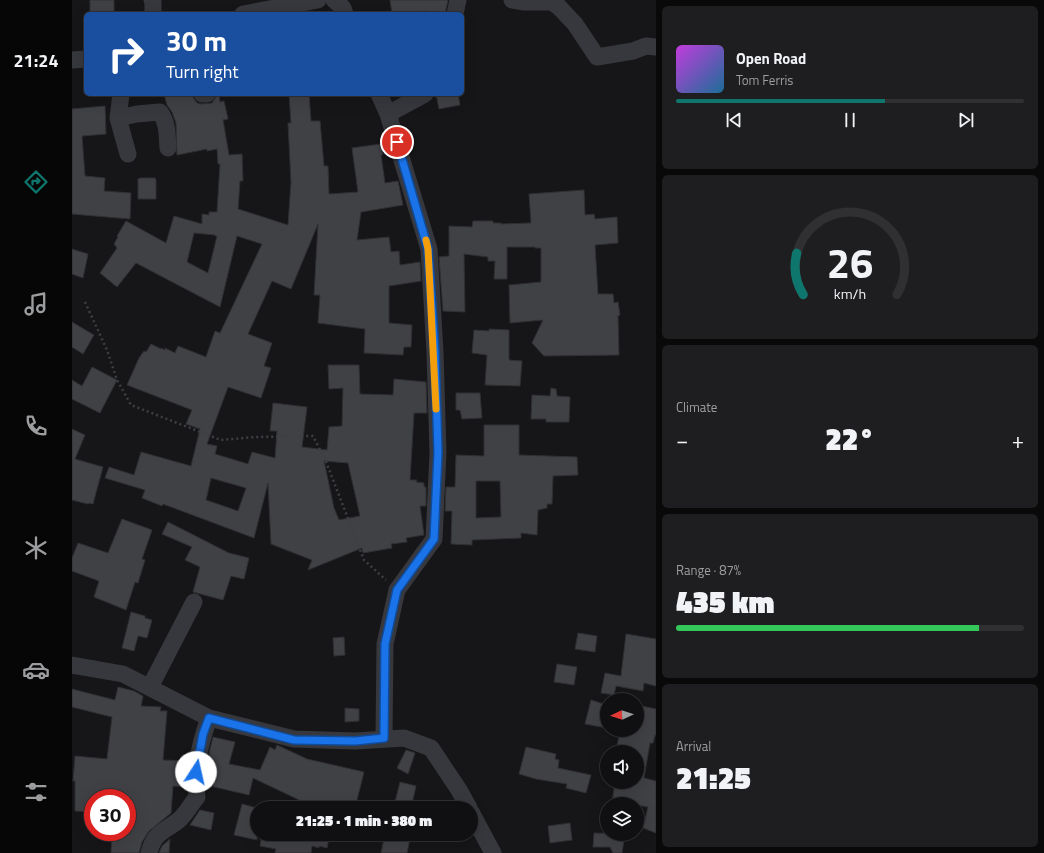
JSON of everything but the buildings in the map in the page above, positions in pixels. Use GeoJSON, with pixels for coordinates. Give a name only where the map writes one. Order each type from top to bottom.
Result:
{"type":"FeatureCollection","features":[{"type":"Feature","properties":{"kind":"street"},"geometry":{"type":"LineString","coordinates":[[152,0],[153,12]]}},
{"type":"Feature","properties":{"kind":"street"},"geometry":{"type":"LineString","coordinates":[[254,12],[318,0]]}},
{"type":"Feature","properties":{"kind":"street"},"geometry":{"type":"LineString","coordinates":[[334,0],[344,8],[345,12]]}},
{"type":"Feature","properties":{"kind":"street"},"geometry":{"type":"LineString","coordinates":[[455,12],[458,0]]}},
{"type":"Feature","properties":{"kind":"street"},"geometry":{"type":"LineString","coordinates":[[512,0],[522,2],[552,2],[560,7],[575,24],[597,57],[646,46],[656,47]]}},
{"type":"Feature","properties":{"kind":"street"},"geometry":{"type":"LineString","coordinates":[[72,60],[84,59]]}},
{"type":"Feature","properties":{"kind":"street"},"geometry":{"type":"LineString","coordinates":[[121,96],[118,118],[128,154]]}},
{"type":"Feature","properties":{"kind":"street"},"geometry":{"type":"LineString","coordinates":[[380,96],[388,114],[428,249],[435,352],[438,453],[434,539],[397,590],[385,644],[384,738]]}},
{"type":"Feature","properties":{"kind":"street"},"geometry":{"type":"LineString","coordinates":[[388,114],[421,96]]}},
{"type":"Feature","properties":{"kind":"street"},"geometry":{"type":"LineString","coordinates":[[118,118],[160,112],[164,117],[167,128],[168,148]]}},
{"type":"Feature","properties":{"kind":"street"},"geometry":{"type":"LineString","coordinates":[[150,687],[194,602]]}},
{"type":"Feature","properties":{"kind":"street"},"geometry":{"type":"LineString","coordinates":[[72,665],[123,674],[209,718],[294,740],[355,741],[384,738],[404,738],[431,748],[465,801]]}},
{"type":"Feature","properties":{"kind":"street"},"geometry":{"type":"LineString","coordinates":[[149,853],[152,843],[160,832],[180,819],[197,797],[194,782],[197,762],[203,734],[209,718]]}},
{"type":"Feature","properties":{"kind":"street"},"geometry":{"type":"LineString","coordinates":[[478,825],[493,853]]}},
{"type":"Feature","properties":{"kind":"path"},"geometry":{"type":"LineString","coordinates":[[85,302],[107,350],[117,380],[131,405],[221,440],[255,437],[313,436],[326,459],[364,560],[397,590]]}},
{"type":"Feature","properties":{"kind":"slow traffic"},"geometry":{"type":"LineString","coordinates":[[426,240],[428,249],[435,352],[436,409]]}},
{"type":"Feature","properties":{"kind":"route"},"geometry":{"type":"LineString","coordinates":[[196,772],[203,734],[209,718],[294,740],[355,741],[384,738],[385,644],[397,590],[434,539],[438,453],[435,352],[428,249],[397,142]]}}]}
